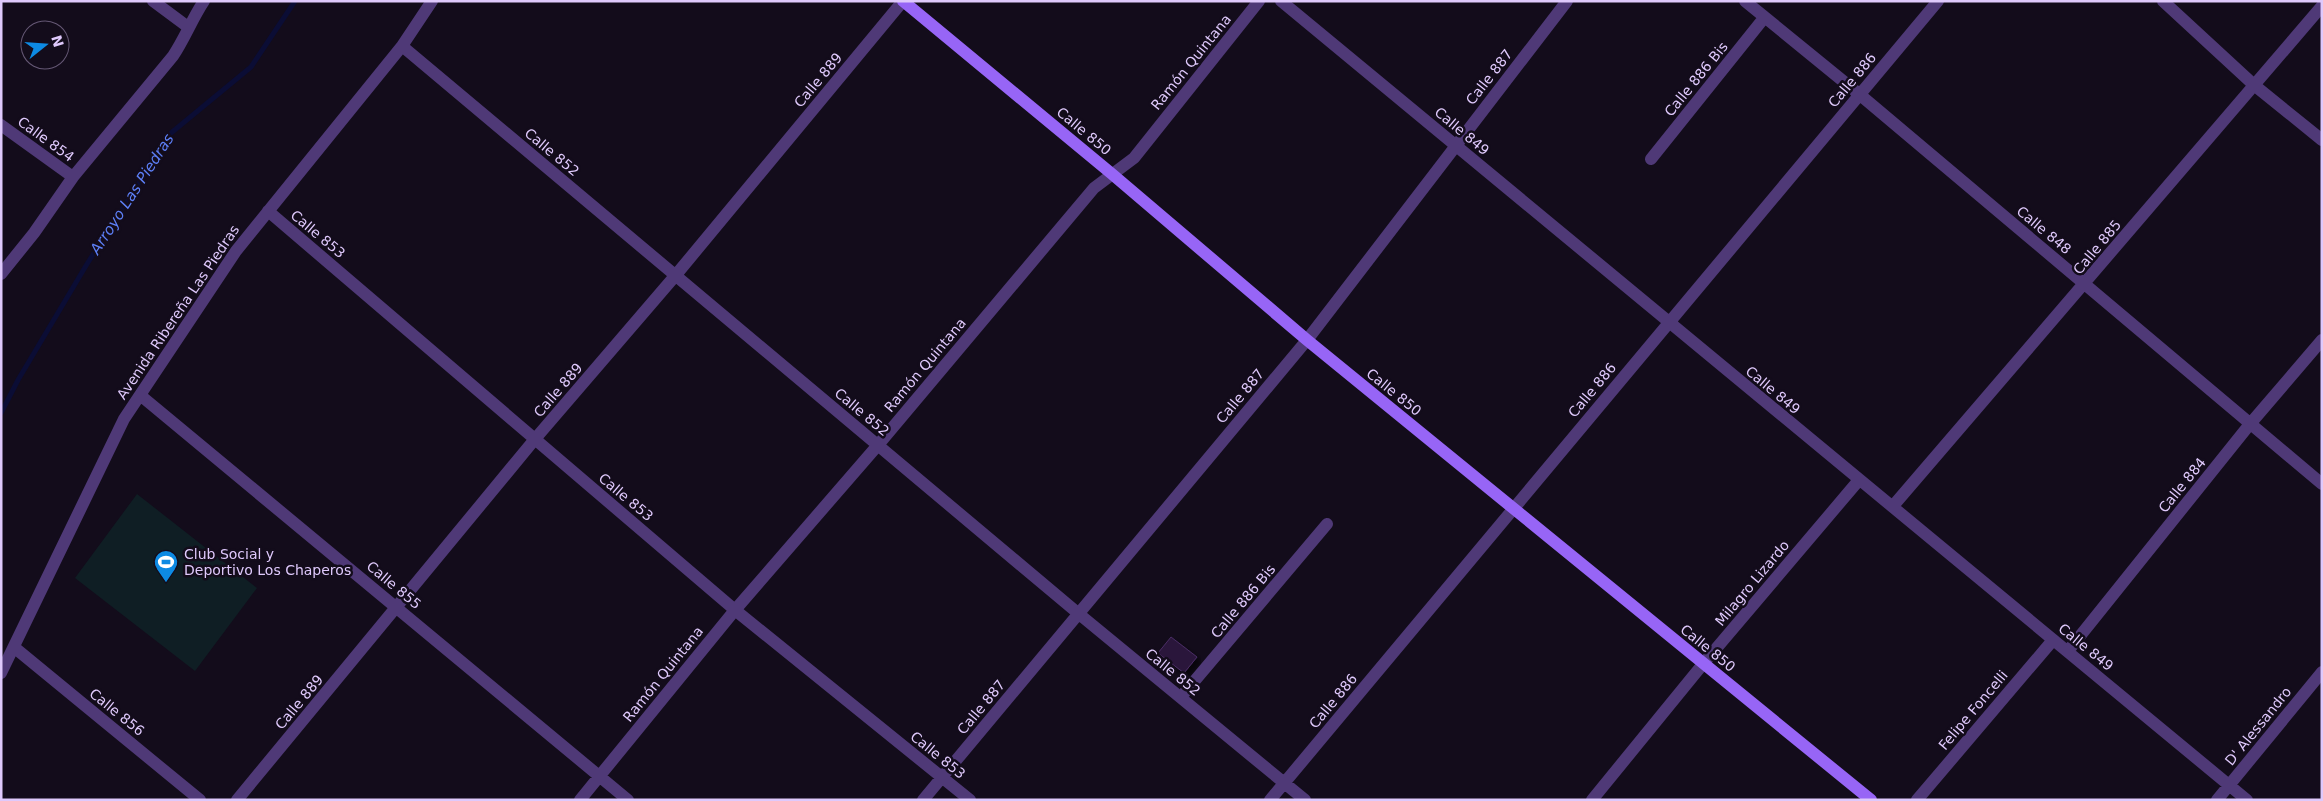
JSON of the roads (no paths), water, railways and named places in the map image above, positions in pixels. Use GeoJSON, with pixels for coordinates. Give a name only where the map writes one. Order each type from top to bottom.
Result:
{"type":"FeatureCollection","features":[{"type":"Feature","properties":{"kind":"main road","name":"Calle 850"},"geometry":{"type":"LineString","coordinates":[[903,1],[1112,174],[1307,340],[1871,800]]}},
{"type":"Feature","properties":{"kind":"street"},"geometry":{"type":"LineString","coordinates":[[152,1],[188,28]]}},
{"type":"Feature","properties":{"kind":"street"},"geometry":{"type":"LineString","coordinates":[[1,274],[34,233],[72,177],[173,56],[204,1]]}},
{"type":"Feature","properties":{"kind":"street","name":"Avenida Ribereña Las Piedras"},"geometry":{"type":"LineString","coordinates":[[1,673],[15,648],[114,437],[140,396],[236,251],[402,46],[432,1]]}},
{"type":"Feature","properties":{"kind":"street","name":"Calle 889"},"geometry":{"type":"LineString","coordinates":[[238,800],[535,439],[675,276],[903,1]]}},
{"type":"Feature","properties":{"kind":"street","name":"Ramón Quintana"},"geometry":{"type":"LineString","coordinates":[[580,800],[735,610],[878,445],[1094,188],[1134,158],[1259,1]]}},
{"type":"Feature","properties":{"kind":"street","name":"Calle 849"},"geometry":{"type":"LineString","coordinates":[[1282,1],[2247,800]]}},
{"type":"Feature","properties":{"kind":"street","name":"Calle 887"},"geometry":{"type":"LineString","coordinates":[[922,800],[1307,340],[1455,145],[1568,1]]}},
{"type":"Feature","properties":{"kind":"street","name":"Calle 848"},"geometry":{"type":"LineString","coordinates":[[1745,1],[1859,94],[2322,484]]}},
{"type":"Feature","properties":{"kind":"street","name":"Calle 886"},"geometry":{"type":"LineString","coordinates":[[1270,800],[1938,1]]}},
{"type":"Feature","properties":{"kind":"street"},"geometry":{"type":"LineString","coordinates":[[2163,1],[2254,85],[2322,140]]}},
{"type":"Feature","properties":{"kind":"street","name":"Calle 885"},"geometry":{"type":"LineString","coordinates":[[1893,506],[2322,6]]}},
{"type":"Feature","properties":{"kind":"street","name":"Calle 886 Bis"},"geometry":{"type":"LineString","coordinates":[[1651,158],[1764,18]]}},
{"type":"Feature","properties":{"kind":"street","name":"Calle 852"},"geometry":{"type":"LineString","coordinates":[[402,46],[1079,614],[1305,800]]}},
{"type":"Feature","properties":{"kind":"street","name":"Calle 854"},"geometry":{"type":"LineString","coordinates":[[1,125],[72,177]]}},
{"type":"Feature","properties":{"kind":"street","name":"Calle 853"},"geometry":{"type":"LineString","coordinates":[[268,211],[735,610],[970,800]]}},
{"type":"Feature","properties":{"kind":"street","name":"Calle 884"},"geometry":{"type":"LineString","coordinates":[[2068,651],[2250,424],[2322,340]]}},
{"type":"Feature","properties":{"kind":"street","name":"Calle 855"},"geometry":{"type":"LineString","coordinates":[[140,396],[628,800]]}},
{"type":"Feature","properties":{"kind":"street","name":"Milagro Lizardo"},"geometry":{"type":"LineString","coordinates":[[1592,800],[1703,664],[1859,480]]}},
{"type":"Feature","properties":{"kind":"street","name":"Calle 886 Bis"},"geometry":{"type":"LineString","coordinates":[[1181,697],[1328,524]]}},
{"type":"Feature","properties":{"kind":"street","name":"Felipe Foncelli"},"geometry":{"type":"LineString","coordinates":[[1917,800],[2053,640]]}},
{"type":"Feature","properties":{"kind":"street","name":"Calle 856"},"geometry":{"type":"LineString","coordinates":[[15,648],[200,800]]}},
{"type":"Feature","properties":{"kind":"street","name":"D' Alessandro"},"geometry":{"type":"LineString","coordinates":[[2217,800],[2322,672]]}},
{"type":"Feature","properties":{"kind":"waterway","name":"Arroyo Las Piedras"},"geometry":{"type":"LineString","coordinates":[[1,413],[18,380],[87,264],[171,133],[251,67],[295,1]]}},
{"type":"Feature","properties":{"kind":"place","name":"Club Social y Deportivo Los Chaperos"},"geometry":{"type":"Point","coordinates":[166,583]}}]}
